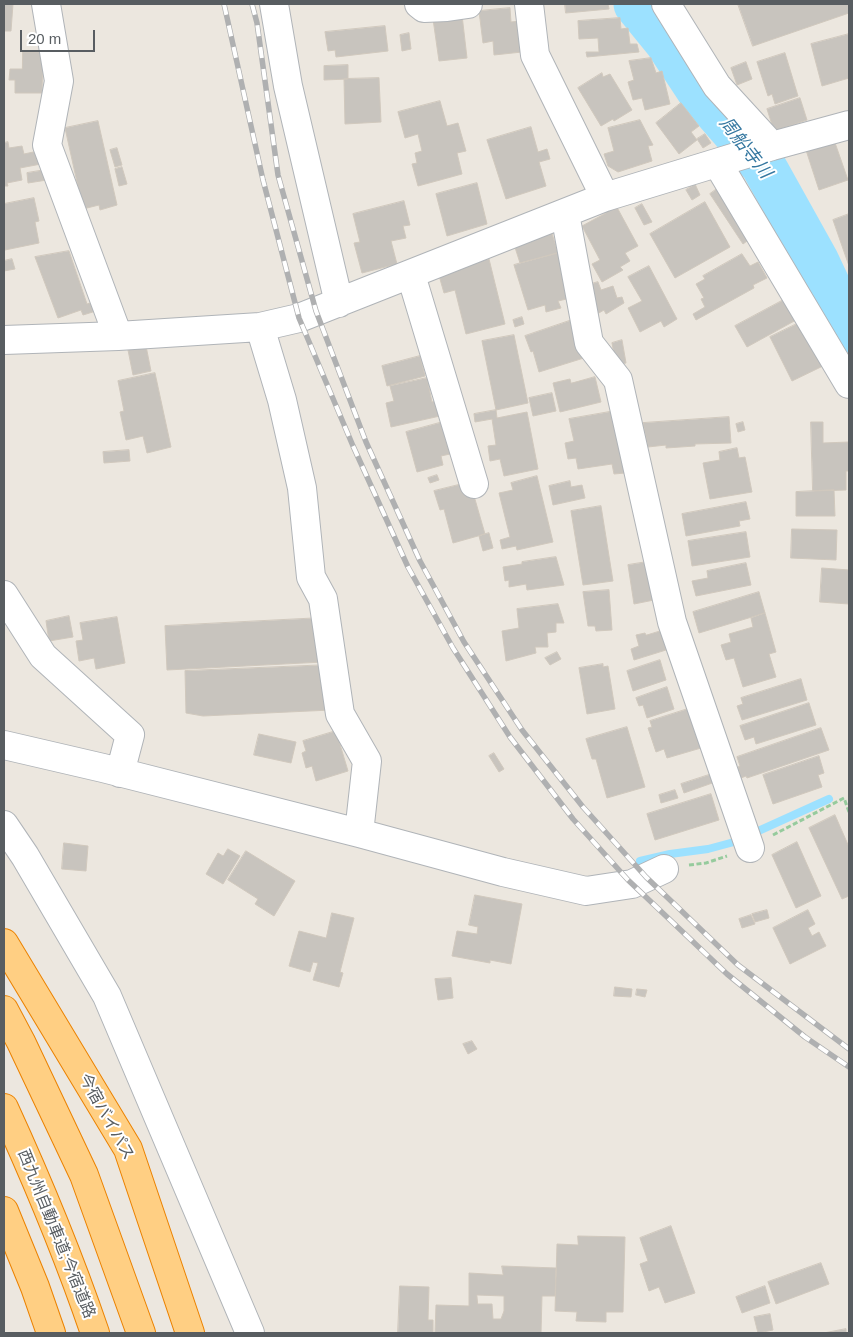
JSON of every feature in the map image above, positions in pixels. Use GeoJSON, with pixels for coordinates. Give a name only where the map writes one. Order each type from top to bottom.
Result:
{"type":"FeatureCollection","features":[{"type":"Feature","properties":{"kind":"highway","name":"今宿バイパス"},"geometry":{"type":"LineString","coordinates":[[4,943],[128,1149],[190,1333]]}},
{"type":"Feature","properties":{"kind":"highway"},"geometry":{"type":"LineString","coordinates":[[4,1010],[84,1175],[141,1333]]}},
{"type":"Feature","properties":{"kind":"highway","name":"西九州自動車道;今宿道路"},"geometry":{"type":"LineString","coordinates":[[4,1108],[33,1171],[80,1288],[95,1333]]}},
{"type":"Feature","properties":{"kind":"highway"},"geometry":{"type":"LineString","coordinates":[[4,1211],[35,1287],[51,1333]]}},
{"type":"Feature","properties":{"kind":"street"},"geometry":{"type":"LineString","coordinates":[[46,4],[59,81],[46,145],[118,336]]}},
{"type":"Feature","properties":{"kind":"street"},"geometry":{"type":"LineString","coordinates":[[274,4],[288,86],[339,303]]}},
{"type":"Feature","properties":{"kind":"street"},"geometry":{"type":"LineString","coordinates":[[419,4],[424,8],[468,4]]}},
{"type":"Feature","properties":{"kind":"street"},"geometry":{"type":"LineString","coordinates":[[529,4],[535,55],[604,197]]}},
{"type":"Feature","properties":{"kind":"street"},"geometry":{"type":"LineString","coordinates":[[666,4],[718,86],[772,146]]}},
{"type":"Feature","properties":{"kind":"street"},"geometry":{"type":"LineString","coordinates":[[4,340],[118,336],[260,327],[299,318],[604,197],[772,146],[849,125]]}},
{"type":"Feature","properties":{"kind":"street"},"geometry":{"type":"LineString","coordinates":[[725,161],[849,384]]}},
{"type":"Feature","properties":{"kind":"street"},"geometry":{"type":"LineString","coordinates":[[565,214],[589,343],[618,380],[672,622],[747,840]]}},
{"type":"Feature","properties":{"kind":"street"},"geometry":{"type":"LineString","coordinates":[[411,275],[474,484]]}},
{"type":"Feature","properties":{"kind":"street"},"geometry":{"type":"LineString","coordinates":[[260,327],[282,400],[302,488],[310,577],[323,599],[340,714],[366,761],[359,833]]}},
{"type":"Feature","properties":{"kind":"street"},"geometry":{"type":"LineString","coordinates":[[4,595],[43,656],[130,735],[120,773]]}},
{"type":"Feature","properties":{"kind":"street"},"geometry":{"type":"LineString","coordinates":[[4,745],[359,833],[503,872],[586,891],[632,884],[664,868]]}},
{"type":"Feature","properties":{"kind":"street"},"geometry":{"type":"LineString","coordinates":[[4,825],[107,996],[229,1279],[250,1333]]}},
{"type":"Feature","properties":{"kind":"path"},"geometry":{"type":"LineString","coordinates":[[664,868],[706,863],[747,840],[844,798],[849,812]]}},
{"type":"Feature","properties":{"kind":"building"},"geometry":{"type":"Polygon","coordinates":[[[4,4],[13,4],[11,31],[4,31],[4,4]]]}},
{"type":"Feature","properties":{"kind":"building"},"geometry":{"type":"Polygon","coordinates":[[[565,4],[608,4],[609,9],[566,13],[565,4]]]}},
{"type":"Feature","properties":{"kind":"building"},"geometry":{"type":"Polygon","coordinates":[[[738,4],[849,4],[849,13],[753,46],[738,4]]]}},
{"type":"Feature","properties":{"kind":"building"},"geometry":{"type":"Polygon","coordinates":[[[510,8],[511,22],[520,21],[522,52],[494,55],[493,41],[483,43],[479,11],[510,8]]]}},
{"type":"Feature","properties":{"kind":"building"},"geometry":{"type":"Polygon","coordinates":[[[462,15],[467,58],[439,61],[433,19],[462,15]]]}},
{"type":"Feature","properties":{"kind":"building"},"geometry":{"type":"Polygon","coordinates":[[[620,18],[621,29],[628,28],[630,44],[637,44],[639,52],[587,57],[586,52],[599,52],[598,38],[579,39],[578,21],[620,18]]]}},
{"type":"Feature","properties":{"kind":"building"},"geometry":{"type":"Polygon","coordinates":[[[385,26],[388,51],[336,57],[335,50],[328,51],[325,32],[385,26]]]}},
{"type":"Feature","properties":{"kind":"building"},"geometry":{"type":"Polygon","coordinates":[[[409,33],[411,49],[402,51],[400,35],[409,33]]]}},
{"type":"Feature","properties":{"kind":"building"},"geometry":{"type":"Polygon","coordinates":[[[849,34],[849,78],[822,86],[811,44],[849,34]]]}},
{"type":"Feature","properties":{"kind":"building"},"geometry":{"type":"Polygon","coordinates":[[[23,52],[43,52],[42,93],[15,93],[15,80],[9,80],[10,69],[22,69],[23,52]]]}},
{"type":"Feature","properties":{"kind":"building"},"geometry":{"type":"Polygon","coordinates":[[[785,53],[798,96],[775,104],[772,94],[768,96],[757,62],[785,53]]]}},
{"type":"Feature","properties":{"kind":"building"},"geometry":{"type":"Polygon","coordinates":[[[651,58],[656,73],[662,71],[670,104],[645,110],[642,98],[633,100],[628,82],[634,80],[629,61],[651,58]]]}},
{"type":"Feature","properties":{"kind":"building"},"geometry":{"type":"Polygon","coordinates":[[[746,62],[752,79],[737,85],[731,68],[746,62]]]}},
{"type":"Feature","properties":{"kind":"building"},"geometry":{"type":"Polygon","coordinates":[[[348,65],[348,79],[324,80],[324,66],[348,65]]]}},
{"type":"Feature","properties":{"kind":"building"},"geometry":{"type":"Polygon","coordinates":[[[602,73],[603,77],[610,74],[632,110],[614,121],[613,119],[601,126],[578,88],[602,73]]]}},
{"type":"Feature","properties":{"kind":"building"},"geometry":{"type":"Polygon","coordinates":[[[379,78],[381,122],[345,124],[344,79],[379,78]]]}},
{"type":"Feature","properties":{"kind":"building"},"geometry":{"type":"Polygon","coordinates":[[[800,98],[807,120],[774,131],[767,109],[800,98]]]}},
{"type":"Feature","properties":{"kind":"building"},"geometry":{"type":"Polygon","coordinates":[[[440,101],[447,126],[458,123],[466,151],[457,153],[462,174],[418,186],[412,164],[417,163],[415,153],[422,151],[418,134],[405,138],[398,112],[440,101]]]}},
{"type":"Feature","properties":{"kind":"building"},"geometry":{"type":"Polygon","coordinates":[[[681,103],[699,126],[691,132],[697,140],[679,154],[656,123],[681,103]]]}},
{"type":"Feature","properties":{"kind":"building"},"geometry":{"type":"Polygon","coordinates":[[[640,120],[653,145],[648,146],[652,161],[618,172],[608,166],[604,154],[614,151],[608,128],[640,120]]]}},
{"type":"Feature","properties":{"kind":"building"},"geometry":{"type":"Polygon","coordinates":[[[98,121],[117,205],[100,210],[99,205],[83,209],[65,128],[98,121]]]}},
{"type":"Feature","properties":{"kind":"building"},"geometry":{"type":"Polygon","coordinates":[[[531,127],[538,152],[547,149],[550,159],[539,162],[546,186],[506,199],[487,140],[531,127]]]}},
{"type":"Feature","properties":{"kind":"building"},"geometry":{"type":"Polygon","coordinates":[[[705,134],[711,143],[703,148],[697,139],[705,134]]]}},
{"type":"Feature","properties":{"kind":"building"},"geometry":{"type":"Polygon","coordinates":[[[833,137],[848,180],[819,190],[805,147],[833,137]]]}},
{"type":"Feature","properties":{"kind":"building"},"geometry":{"type":"Polygon","coordinates":[[[8,142],[9,148],[22,146],[24,154],[38,151],[41,164],[20,168],[22,180],[7,183],[8,186],[4,186],[4,143],[8,142]]]}},
{"type":"Feature","properties":{"kind":"building"},"geometry":{"type":"Polygon","coordinates":[[[117,148],[122,165],[115,167],[110,150],[117,148]]]}},
{"type":"Feature","properties":{"kind":"building"},"geometry":{"type":"Polygon","coordinates":[[[122,167],[127,184],[119,186],[115,169],[122,167]]]}},
{"type":"Feature","properties":{"kind":"building"},"geometry":{"type":"Polygon","coordinates":[[[45,170],[47,180],[28,183],[27,173],[45,170]]]}},
{"type":"Feature","properties":{"kind":"building"},"geometry":{"type":"Polygon","coordinates":[[[477,183],[487,224],[447,236],[436,194],[477,183]]]}},
{"type":"Feature","properties":{"kind":"building"},"geometry":{"type":"Polygon","coordinates":[[[725,183],[758,233],[743,244],[710,194],[725,183]]]}},
{"type":"Feature","properties":{"kind":"building"},"geometry":{"type":"Polygon","coordinates":[[[695,184],[700,195],[692,200],[686,190],[695,184]]]}},
{"type":"Feature","properties":{"kind":"building"},"geometry":{"type":"Polygon","coordinates":[[[34,198],[39,221],[35,222],[39,243],[5,250],[4,204],[34,198]]]}},
{"type":"Feature","properties":{"kind":"building"},"geometry":{"type":"Polygon","coordinates":[[[613,200],[638,246],[625,253],[630,261],[620,267],[623,270],[602,282],[592,264],[600,260],[582,226],[606,213],[602,207],[613,200]]]}},
{"type":"Feature","properties":{"kind":"building"},"geometry":{"type":"Polygon","coordinates":[[[404,201],[410,225],[403,226],[406,238],[391,241],[397,264],[362,273],[354,243],[360,242],[353,214],[404,201]]]}},
{"type":"Feature","properties":{"kind":"building"},"geometry":{"type":"Polygon","coordinates":[[[705,202],[730,247],[675,278],[650,234],[705,202]]]}},
{"type":"Feature","properties":{"kind":"building"},"geometry":{"type":"Polygon","coordinates":[[[642,204],[652,222],[644,225],[635,208],[642,204]]]}},
{"type":"Feature","properties":{"kind":"building"},"geometry":{"type":"Polygon","coordinates":[[[849,214],[849,266],[833,220],[849,214]]]}},
{"type":"Feature","properties":{"kind":"building"},"geometry":{"type":"Polygon","coordinates":[[[550,227],[558,253],[520,263],[512,238],[550,227]]]}},
{"type":"Feature","properties":{"kind":"building"},"geometry":{"type":"Polygon","coordinates":[[[69,251],[87,304],[93,302],[96,311],[83,315],[81,310],[58,318],[35,257],[69,251]]]}},
{"type":"Feature","properties":{"kind":"building"},"geometry":{"type":"Polygon","coordinates":[[[558,253],[571,298],[558,301],[561,308],[546,312],[545,305],[528,310],[514,265],[558,253]]]}},
{"type":"Feature","properties":{"kind":"building"},"geometry":{"type":"Polygon","coordinates":[[[742,254],[750,266],[758,262],[767,278],[753,285],[754,288],[696,320],[693,314],[705,307],[701,299],[704,298],[696,284],[705,279],[703,276],[742,254]]]}},
{"type":"Feature","properties":{"kind":"building"},"geometry":{"type":"Polygon","coordinates":[[[12,259],[15,269],[4,271],[4,261],[12,259]]]}},
{"type":"Feature","properties":{"kind":"building"},"geometry":{"type":"Polygon","coordinates":[[[489,259],[505,324],[466,334],[455,290],[444,293],[438,272],[489,259]]]}},
{"type":"Feature","properties":{"kind":"building"},"geometry":{"type":"Polygon","coordinates":[[[649,266],[677,319],[664,327],[661,321],[640,332],[628,308],[642,301],[628,277],[649,266]]]}},
{"type":"Feature","properties":{"kind":"building"},"geometry":{"type":"Polygon","coordinates":[[[598,282],[601,290],[613,286],[617,298],[622,297],[624,303],[606,314],[604,310],[597,314],[588,285],[598,282]]]}},
{"type":"Feature","properties":{"kind":"building"},"geometry":{"type":"Polygon","coordinates":[[[791,296],[807,314],[747,347],[735,326],[791,296]]]}},
{"type":"Feature","properties":{"kind":"building"},"geometry":{"type":"Polygon","coordinates":[[[522,317],[524,324],[515,327],[513,320],[522,317]]]}},
{"type":"Feature","properties":{"kind":"building"},"geometry":{"type":"Polygon","coordinates":[[[575,319],[587,357],[539,372],[533,351],[531,352],[525,336],[575,319]]]}},
{"type":"Feature","properties":{"kind":"building"},"geometry":{"type":"Polygon","coordinates":[[[803,321],[825,365],[792,381],[770,337],[803,321]]]}},
{"type":"Feature","properties":{"kind":"building"},"geometry":{"type":"Polygon","coordinates":[[[514,335],[528,403],[496,410],[482,341],[514,335]]]}},
{"type":"Feature","properties":{"kind":"building"},"geometry":{"type":"Polygon","coordinates":[[[622,340],[626,363],[616,365],[612,343],[622,340]]]}},
{"type":"Feature","properties":{"kind":"building"},"geometry":{"type":"Polygon","coordinates":[[[146,346],[151,371],[133,375],[128,350],[146,346]]]}},
{"type":"Feature","properties":{"kind":"building"},"geometry":{"type":"Polygon","coordinates":[[[420,356],[425,376],[387,386],[382,366],[420,356]]]}},
{"type":"Feature","properties":{"kind":"building"},"geometry":{"type":"Polygon","coordinates":[[[155,373],[171,447],[147,453],[143,436],[126,440],[120,412],[124,411],[118,381],[155,373]]]}},
{"type":"Feature","properties":{"kind":"building"},"geometry":{"type":"Polygon","coordinates":[[[595,377],[601,402],[560,412],[553,383],[570,379],[571,383],[595,377]]]}},
{"type":"Feature","properties":{"kind":"building"},"geometry":{"type":"Polygon","coordinates":[[[427,378],[432,402],[437,401],[440,416],[391,427],[386,403],[394,401],[390,386],[427,378]]]}},
{"type":"Feature","properties":{"kind":"building"},"geometry":{"type":"Polygon","coordinates":[[[552,393],[556,411],[533,416],[529,398],[552,393]]]}},
{"type":"Feature","properties":{"kind":"building"},"geometry":{"type":"Polygon","coordinates":[[[496,410],[497,418],[527,412],[538,469],[504,476],[500,459],[490,461],[488,446],[496,445],[492,419],[475,422],[474,414],[496,410]]]}},
{"type":"Feature","properties":{"kind":"building"},"geometry":{"type":"Polygon","coordinates":[[[615,411],[625,473],[614,474],[612,464],[578,469],[576,458],[568,459],[565,443],[574,441],[569,419],[615,411]]]}},
{"type":"Feature","properties":{"kind":"building"},"geometry":{"type":"Polygon","coordinates":[[[729,417],[731,443],[695,444],[695,446],[666,448],[666,445],[648,447],[643,423],[729,417]]]}},
{"type":"Feature","properties":{"kind":"building"},"geometry":{"type":"Polygon","coordinates":[[[443,422],[449,441],[446,441],[450,454],[441,456],[443,465],[417,472],[406,432],[443,422]]]}},
{"type":"Feature","properties":{"kind":"building"},"geometry":{"type":"Polygon","coordinates":[[[743,422],[745,430],[738,432],[736,424],[743,422]]]}},
{"type":"Feature","properties":{"kind":"building"},"geometry":{"type":"Polygon","coordinates":[[[811,422],[823,422],[823,443],[849,442],[849,471],[846,471],[846,490],[813,491],[811,422]]]}},
{"type":"Feature","properties":{"kind":"building"},"geometry":{"type":"Polygon","coordinates":[[[737,448],[739,458],[745,457],[752,492],[710,499],[703,463],[720,460],[719,452],[737,448]]]}},
{"type":"Feature","properties":{"kind":"building"},"geometry":{"type":"Polygon","coordinates":[[[129,450],[130,461],[104,463],[103,452],[129,450]]]}},
{"type":"Feature","properties":{"kind":"building"},"geometry":{"type":"Polygon","coordinates":[[[437,475],[439,480],[430,483],[428,478],[437,475]]]}},
{"type":"Feature","properties":{"kind":"building"},"geometry":{"type":"Polygon","coordinates":[[[537,476],[553,542],[517,550],[516,546],[502,549],[500,540],[510,537],[499,493],[513,490],[511,483],[537,476]]]}},
{"type":"Feature","properties":{"kind":"building"},"geometry":{"type":"Polygon","coordinates":[[[570,481],[571,487],[582,485],[585,498],[553,505],[549,486],[570,481]]]}},
{"type":"Feature","properties":{"kind":"building"},"geometry":{"type":"Polygon","coordinates":[[[462,484],[472,489],[485,534],[453,543],[444,509],[440,510],[434,491],[462,484]]]}},
{"type":"Feature","properties":{"kind":"building"},"geometry":{"type":"Polygon","coordinates":[[[834,490],[835,516],[796,516],[796,492],[834,490]]]}},
{"type":"Feature","properties":{"kind":"building"},"geometry":{"type":"Polygon","coordinates":[[[746,502],[750,519],[739,521],[740,526],[686,536],[682,514],[746,502]]]}},
{"type":"Feature","properties":{"kind":"building"},"geometry":{"type":"Polygon","coordinates":[[[601,506],[613,581],[583,585],[571,511],[601,506]]]}},
{"type":"Feature","properties":{"kind":"building"},"geometry":{"type":"Polygon","coordinates":[[[792,529],[837,530],[836,560],[791,558],[792,529]]]}},
{"type":"Feature","properties":{"kind":"building"},"geometry":{"type":"Polygon","coordinates":[[[746,532],[750,557],[692,566],[688,541],[746,532]]]}},
{"type":"Feature","properties":{"kind":"building"},"geometry":{"type":"Polygon","coordinates":[[[489,533],[493,548],[483,551],[479,536],[489,533]]]}},
{"type":"Feature","properties":{"kind":"building"},"geometry":{"type":"Polygon","coordinates":[[[556,557],[564,585],[527,590],[526,584],[509,587],[509,580],[505,581],[503,567],[556,557]]]}},
{"type":"Feature","properties":{"kind":"building"},"geometry":{"type":"Polygon","coordinates":[[[653,561],[659,599],[634,604],[628,565],[653,561]]]}},
{"type":"Feature","properties":{"kind":"building"},"geometry":{"type":"Polygon","coordinates":[[[746,563],[751,585],[696,596],[692,581],[708,578],[707,571],[746,563]]]}},
{"type":"Feature","properties":{"kind":"building"},"geometry":{"type":"Polygon","coordinates":[[[822,568],[849,570],[849,604],[820,602],[822,568]]]}},
{"type":"Feature","properties":{"kind":"building"},"geometry":{"type":"Polygon","coordinates":[[[609,590],[612,630],[596,631],[595,626],[588,626],[583,592],[609,590]]]}},
{"type":"Feature","properties":{"kind":"building"},"geometry":{"type":"Polygon","coordinates":[[[759,592],[765,613],[699,633],[693,612],[759,592]]]}},
{"type":"Feature","properties":{"kind":"building"},"geometry":{"type":"Polygon","coordinates":[[[558,604],[564,623],[556,623],[556,632],[547,633],[548,647],[535,647],[536,653],[506,661],[502,631],[519,628],[517,609],[558,604]]]}},
{"type":"Feature","properties":{"kind":"building"},"geometry":{"type":"Polygon","coordinates":[[[765,613],[776,652],[769,654],[776,677],[743,687],[734,658],[726,660],[721,645],[731,642],[729,634],[753,627],[751,618],[765,613]]]}},
{"type":"Feature","properties":{"kind":"building"},"geometry":{"type":"Polygon","coordinates":[[[69,616],[73,637],[49,641],[46,621],[69,616]]]}},
{"type":"Feature","properties":{"kind":"building"},"geometry":{"type":"Polygon","coordinates":[[[117,617],[125,663],[96,669],[94,658],[79,661],[76,641],[83,640],[80,623],[117,617]]]}},
{"type":"Feature","properties":{"kind":"building"},"geometry":{"type":"Polygon","coordinates":[[[321,618],[323,662],[167,670],[165,626],[321,618]]]}},
{"type":"Feature","properties":{"kind":"building"},"geometry":{"type":"Polygon","coordinates":[[[661,631],[666,650],[634,660],[631,649],[639,646],[636,635],[645,633],[646,635],[661,631]]]}},
{"type":"Feature","properties":{"kind":"building"},"geometry":{"type":"Polygon","coordinates":[[[557,652],[561,659],[550,665],[545,658],[557,652]]]}},
{"type":"Feature","properties":{"kind":"building"},"geometry":{"type":"Polygon","coordinates":[[[660,660],[666,680],[633,691],[627,671],[660,660]]]}},
{"type":"Feature","properties":{"kind":"building"},"geometry":{"type":"Polygon","coordinates":[[[603,664],[603,667],[608,666],[615,709],[587,714],[579,668],[603,664]]]}},
{"type":"Feature","properties":{"kind":"building"},"geometry":{"type":"Polygon","coordinates":[[[329,665],[331,710],[203,716],[186,713],[185,671],[329,665]]]}},
{"type":"Feature","properties":{"kind":"building"},"geometry":{"type":"Polygon","coordinates":[[[801,679],[807,700],[742,720],[737,706],[743,704],[741,698],[801,679]]]}},
{"type":"Feature","properties":{"kind":"building"},"geometry":{"type":"Polygon","coordinates":[[[667,687],[674,709],[647,718],[643,705],[639,706],[636,698],[667,687]]]}},
{"type":"Feature","properties":{"kind":"building"},"geometry":{"type":"Polygon","coordinates":[[[809,703],[816,725],[756,744],[754,737],[745,740],[740,726],[809,703]]]}},
{"type":"Feature","properties":{"kind":"building"},"geometry":{"type":"Polygon","coordinates":[[[691,708],[701,748],[667,758],[664,749],[656,752],[648,728],[652,727],[650,721],[691,708]]]}},
{"type":"Feature","properties":{"kind":"building"},"geometry":{"type":"Polygon","coordinates":[[[627,727],[645,787],[607,798],[596,759],[592,759],[586,739],[627,727]]]}},
{"type":"Feature","properties":{"kind":"building"},"geometry":{"type":"Polygon","coordinates":[[[821,728],[829,750],[747,778],[746,776],[741,778],[737,757],[821,728]]]}},
{"type":"Feature","properties":{"kind":"building"},"geometry":{"type":"Polygon","coordinates":[[[336,731],[348,771],[316,781],[312,766],[306,768],[302,753],[306,751],[303,741],[336,731]]]}},
{"type":"Feature","properties":{"kind":"building"},"geometry":{"type":"Polygon","coordinates":[[[259,734],[296,742],[291,763],[254,755],[259,734]]]}},
{"type":"Feature","properties":{"kind":"building"},"geometry":{"type":"Polygon","coordinates":[[[494,753],[504,769],[499,772],[489,756],[494,753]]]}},
{"type":"Feature","properties":{"kind":"building"},"geometry":{"type":"Polygon","coordinates":[[[819,756],[824,773],[818,775],[822,787],[773,804],[763,775],[819,756]]]}},
{"type":"Feature","properties":{"kind":"building"},"geometry":{"type":"Polygon","coordinates":[[[715,773],[718,781],[684,793],[681,784],[715,773]]]}},
{"type":"Feature","properties":{"kind":"building"},"geometry":{"type":"Polygon","coordinates":[[[675,790],[678,798],[661,803],[659,795],[675,790]]]}},
{"type":"Feature","properties":{"kind":"building"},"geometry":{"type":"Polygon","coordinates":[[[711,794],[719,820],[655,840],[647,814],[711,794]]]}},
{"type":"Feature","properties":{"kind":"building"},"geometry":{"type":"Polygon","coordinates":[[[835,815],[849,847],[849,896],[842,899],[809,828],[835,815]]]}},
{"type":"Feature","properties":{"kind":"building"},"geometry":{"type":"Polygon","coordinates":[[[797,842],[821,896],[796,908],[772,855],[797,842]]]}},
{"type":"Feature","properties":{"kind":"building"},"geometry":{"type":"Polygon","coordinates":[[[64,843],[88,846],[86,871],[62,869],[64,843]]]}},
{"type":"Feature","properties":{"kind":"building"},"geometry":{"type":"Polygon","coordinates":[[[228,849],[240,856],[223,884],[206,874],[218,853],[223,856],[228,849]]]}},
{"type":"Feature","properties":{"kind":"building"},"geometry":{"type":"Polygon","coordinates":[[[246,851],[295,881],[274,916],[255,904],[258,899],[228,880],[246,851]]]}},
{"type":"Feature","properties":{"kind":"building"},"geometry":{"type":"Polygon","coordinates":[[[475,895],[522,904],[511,964],[490,960],[490,963],[452,956],[457,931],[477,934],[478,927],[469,925],[475,895]]]}},
{"type":"Feature","properties":{"kind":"building"},"geometry":{"type":"Polygon","coordinates":[[[767,910],[769,918],[755,922],[752,914],[767,910]]]}},
{"type":"Feature","properties":{"kind":"building"},"geometry":{"type":"Polygon","coordinates":[[[808,910],[815,924],[808,928],[812,936],[819,932],[826,946],[790,964],[773,928],[808,910]]]}},
{"type":"Feature","properties":{"kind":"building"},"geometry":{"type":"Polygon","coordinates":[[[332,913],[354,918],[340,972],[343,973],[339,987],[313,980],[318,963],[313,962],[310,972],[289,966],[299,931],[326,938],[332,913]]]}},
{"type":"Feature","properties":{"kind":"building"},"geometry":{"type":"Polygon","coordinates":[[[751,915],[755,924],[742,928],[739,919],[751,915]]]}},
{"type":"Feature","properties":{"kind":"building"},"geometry":{"type":"Polygon","coordinates":[[[451,978],[453,998],[438,1000],[435,979],[451,978]]]}},
{"type":"Feature","properties":{"kind":"building"},"geometry":{"type":"Polygon","coordinates":[[[615,987],[632,989],[631,997],[614,996],[615,987]]]}},
{"type":"Feature","properties":{"kind":"building"},"geometry":{"type":"Polygon","coordinates":[[[637,989],[647,990],[645,997],[636,995],[637,989]]]}},
{"type":"Feature","properties":{"kind":"building"},"geometry":{"type":"Polygon","coordinates":[[[472,1041],[477,1049],[468,1054],[463,1044],[472,1041]]]}},
{"type":"Feature","properties":{"kind":"building"},"geometry":{"type":"Polygon","coordinates":[[[671,1226],[695,1293],[665,1303],[659,1287],[649,1291],[640,1264],[648,1261],[640,1238],[671,1226]]]}},
{"type":"Feature","properties":{"kind":"building"},"geometry":{"type":"Polygon","coordinates":[[[578,1236],[625,1237],[623,1312],[606,1312],[606,1322],[576,1321],[577,1312],[555,1311],[557,1244],[578,1245],[578,1236]]]}},
{"type":"Feature","properties":{"kind":"building"},"geometry":{"type":"Polygon","coordinates":[[[821,1263],[829,1284],[776,1304],[768,1282],[821,1263]]]}},
{"type":"Feature","properties":{"kind":"building"},"geometry":{"type":"Polygon","coordinates":[[[502,1266],[556,1268],[555,1296],[542,1296],[541,1333],[435,1333],[436,1305],[469,1306],[469,1273],[503,1275],[502,1266]],[[477,1295],[478,1304],[492,1304],[493,1319],[501,1319],[504,1311],[504,1296],[477,1295]]]}},
{"type":"Feature","properties":{"kind":"building"},"geometry":{"type":"Polygon","coordinates":[[[400,1286],[429,1287],[428,1320],[433,1320],[433,1333],[398,1333],[400,1286]]]}},
{"type":"Feature","properties":{"kind":"building"},"geometry":{"type":"Polygon","coordinates":[[[765,1286],[770,1303],[742,1313],[736,1297],[765,1286]]]}},
{"type":"Feature","properties":{"kind":"building"},"geometry":{"type":"Polygon","coordinates":[[[770,1314],[773,1330],[758,1333],[754,1317],[770,1314]]]}},
{"type":"Feature","properties":{"kind":"building"},"geometry":{"type":"Polygon","coordinates":[[[846,1329],[846,1333],[824,1333],[846,1329]]]}},
{"type":"Feature","properties":{"kind":"waterway","name":"周船寺川"},"geometry":{"type":"LineString","coordinates":[[636,4],[667,42],[702,95],[763,165],[817,262],[849,330]]}},
{"type":"Feature","properties":{"kind":"waterway"},"geometry":{"type":"LineString","coordinates":[[640,861],[670,854],[708,849],[734,842],[829,799]]}},
{"type":"Feature","properties":{"kind":"railway"},"geometry":{"type":"LineString","coordinates":[[224,4],[263,180],[299,318],[353,446],[408,567],[453,648],[510,737],[573,819],[628,880],[727,974],[805,1037],[849,1067]]}},
{"type":"Feature","properties":{"kind":"railway"},"geometry":{"type":"LineString","coordinates":[[252,4],[257,23],[278,175],[316,311],[366,442],[420,561],[464,642],[522,730],[583,807],[646,877],[738,965],[849,1049]]}}]}
